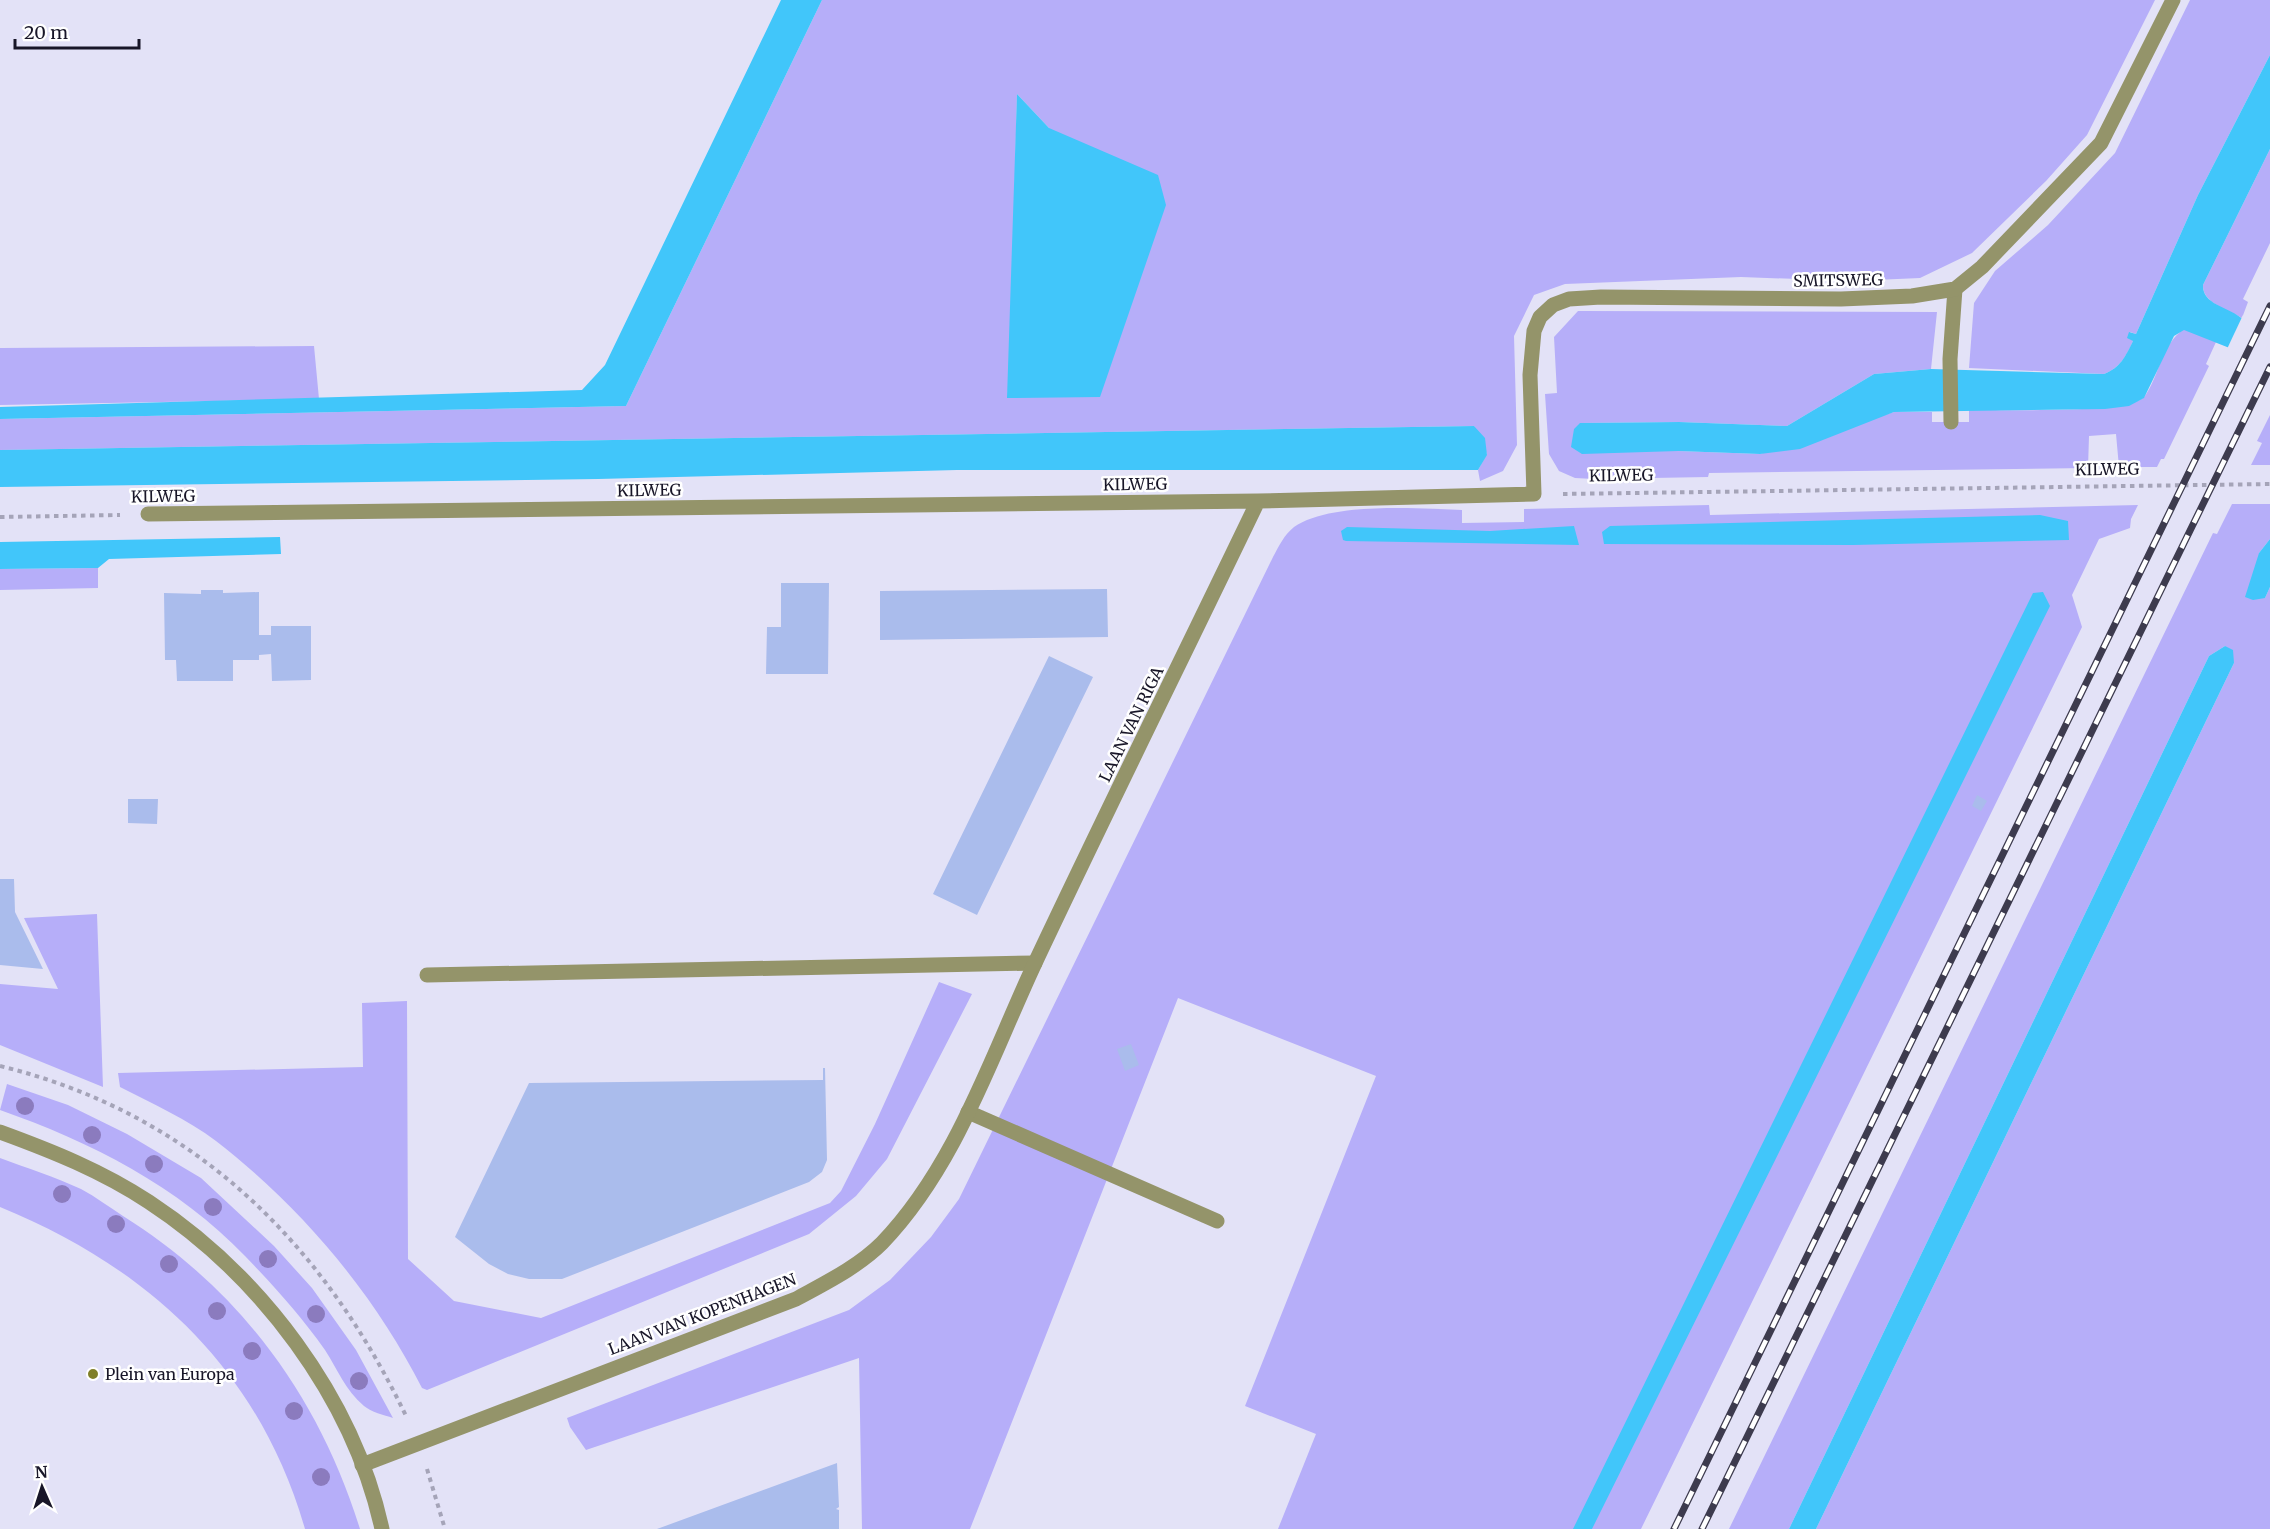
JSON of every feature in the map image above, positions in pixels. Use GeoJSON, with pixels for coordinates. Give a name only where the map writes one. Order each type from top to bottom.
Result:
{"type":"FeatureCollection","features":[{"type":"Feature","properties":{"kind":"street","name":"SMITSWEG"},"geometry":{"type":"LineString","coordinates":[[1534,494],[1530,350],[1540,316],[1553,305],[1569,299],[1601,297],[1912,296],[1954,289],[1982,267],[2101,143],[2173,0]]}},
{"type":"Feature","properties":{"kind":"street"},"geometry":{"type":"LineString","coordinates":[[1951,422],[1950,359],[1954,289]]}},
{"type":"Feature","properties":{"kind":"street","name":"KILWEG"},"geometry":{"type":"LineString","coordinates":[[148,514],[1258,501],[1534,494]]}},
{"type":"Feature","properties":{"kind":"street","name":"LAAN VAN RIGA"},"geometry":{"type":"LineString","coordinates":[[1035,963],[1258,501]]}},
{"type":"Feature","properties":{"kind":"street"},"geometry":{"type":"LineString","coordinates":[[427,975],[1035,963]]}},
{"type":"Feature","properties":{"kind":"street","name":"LAAN VAN KOPENHAGEN"},"geometry":{"type":"LineString","coordinates":[[362,1465],[796,1299],[844,1272],[881,1244],[911,1208],[938,1166],[968,1112],[1035,963]]}},
{"type":"Feature","properties":{"kind":"street"},"geometry":{"type":"LineString","coordinates":[[968,1112],[1217,1221]]}},
{"type":"Feature","properties":{"kind":"street"},"geometry":{"type":"LineString","coordinates":[[0,1132],[56,1152],[138,1196],[189,1231],[236,1273],[302,1352],[332,1402],[362,1465],[382,1529]]}},
{"type":"Feature","properties":{"kind":"path","name":"KILWEG"},"geometry":{"type":"LineString","coordinates":[[1534,494],[2270,484]]}},
{"type":"Feature","properties":{"kind":"path","name":"KILWEG"},"geometry":{"type":"LineString","coordinates":[[0,517],[148,514]]}},
{"type":"Feature","properties":{"kind":"path"},"geometry":{"type":"LineString","coordinates":[[0,1066],[27,1073],[102,1101],[173,1139],[238,1186],[294,1241],[344,1304],[385,1372],[419,1443],[445,1529]]}},
{"type":"Feature","properties":{"kind":"shaded area"},"geometry":{"type":"Polygon","coordinates":[[[822,0],[2155,0],[2087,135],[2046,181],[1972,253],[1920,278],[1852,281],[1741,277],[1565,284],[1534,295],[1514,336],[1517,445],[1503,471],[1480,481],[1478,470],[1487,454],[1474,426],[0,450],[0,419],[626,406],[822,0]],[[1017,94],[1010,374],[1007,398],[1049,128],[1017,94]]]}},
{"type":"Feature","properties":{"kind":"shaded area"},"geometry":{"type":"Polygon","coordinates":[[[2190,0],[2270,0],[2270,55],[2198,195],[2136,334],[2130,332],[2133,341],[2125,356],[2115,368],[2104,374],[1969,368],[1974,303],[1995,271],[2048,225],[2115,153],[2190,0]]]}},
{"type":"Feature","properties":{"kind":"shaded area"},"geometry":{"type":"Polygon","coordinates":[[[2270,149],[2270,243],[2243,299],[2248,302],[2242,318],[2211,301],[2203,285],[2270,149]]]}},
{"type":"Feature","properties":{"kind":"shaded area"},"geometry":{"type":"Polygon","coordinates":[[[1578,311],[1937,312],[1931,369],[1874,374],[1787,426],[1679,422],[1580,423],[1678,451],[1760,454],[1894,412],[1932,412],[1932,422],[1969,422],[1969,410],[2063,410],[2116,406],[2135,402],[2145,396],[2170,343],[2184,329],[2216,342],[2206,364],[2209,366],[2164,459],[2161,459],[2157,467],[2119,467],[2116,434],[2089,436],[2088,468],[1709,473],[1708,477],[1594,479],[1575,478],[1559,471],[1549,454],[1545,394],[1557,393],[1554,337],[1578,311]]]}},
{"type":"Feature","properties":{"kind":"shaded area"},"geometry":{"type":"Polygon","coordinates":[[[314,346],[319,399],[0,405],[0,348],[314,346]]]}},
{"type":"Feature","properties":{"kind":"shaded area"},"geometry":{"type":"Polygon","coordinates":[[[2270,415],[2270,465],[2251,465],[2262,443],[2257,441],[2270,415]]]}},
{"type":"Feature","properties":{"kind":"shaded area"},"geometry":{"type":"Polygon","coordinates":[[[2232,504],[2270,504],[2270,539],[2259,553],[2265,598],[2270,587],[2270,1529],[1816,1529],[2234,663],[2225,646],[2209,656],[1789,1529],[1729,1529],[2213,533],[2217,534],[2232,504]]]}},
{"type":"Feature","properties":{"kind":"shaded area"},"geometry":{"type":"Polygon","coordinates":[[[1709,505],[1710,515],[2138,505],[2131,519],[2130,528],[2099,539],[2072,595],[2082,627],[1641,1529],[1278,1529],[1316,1434],[1245,1406],[1376,1076],[1178,998],[970,1529],[862,1529],[859,1358],[586,1450],[570,1427],[567,1418],[849,1310],[890,1280],[931,1237],[959,1199],[1273,557],[1294,527],[1310,519],[1329,514],[1375,508],[1462,510],[1462,523],[1524,522],[1524,509],[1709,505]]]}},
{"type":"Feature","properties":{"kind":"shaded area"},"geometry":{"type":"Polygon","coordinates":[[[98,568],[98,588],[0,590],[0,569],[98,568]]]}},
{"type":"Feature","properties":{"kind":"shaded area"},"geometry":{"type":"Polygon","coordinates":[[[97,914],[103,1087],[0,1045],[0,984],[58,989],[24,918],[97,914]]]}},
{"type":"Feature","properties":{"kind":"shaded area"},"geometry":{"type":"Polygon","coordinates":[[[939,982],[972,994],[887,1159],[856,1196],[809,1234],[427,1390],[422,1388],[403,1353],[358,1285],[306,1223],[277,1194],[216,1141],[182,1119],[120,1087],[118,1073],[363,1067],[362,1003],[407,1001],[408,1259],[454,1301],[541,1318],[830,1203],[841,1191],[875,1124],[939,982]]]}},
{"type":"Feature","properties":{"kind":"shaded area"},"geometry":{"type":"Polygon","coordinates":[[[7,1084],[68,1105],[127,1134],[201,1178],[274,1246],[312,1288],[356,1350],[393,1418],[370,1410],[357,1400],[325,1350],[297,1313],[256,1267],[219,1231],[162,1187],[132,1169],[67,1136],[0,1110],[7,1084]]]}},
{"type":"Feature","properties":{"kind":"shaded area"},"geometry":{"type":"Polygon","coordinates":[[[0,1158],[81,1189],[97,1199],[165,1245],[204,1278],[239,1313],[298,1391],[343,1481],[360,1529],[305,1529],[285,1472],[259,1420],[228,1374],[192,1332],[151,1294],[105,1261],[55,1232],[0,1207],[0,1158]]]}},
{"type":"Feature","properties":{"kind":"water"},"geometry":{"type":"Polygon","coordinates":[[[781,0],[822,0],[626,406],[0,419],[0,407],[582,390],[605,365],[781,0]]]}},
{"type":"Feature","properties":{"kind":"water"},"geometry":{"type":"Polygon","coordinates":[[[2270,55],[2270,149],[2203,285],[2211,301],[2244,321],[2253,332],[2270,364],[2184,330],[2174,336],[2144,398],[2129,406],[2105,409],[1894,412],[1800,449],[1760,454],[1678,451],[1582,454],[1571,447],[1574,429],[1580,423],[1679,422],[1787,426],[1874,374],[1931,369],[2104,374],[2110,371],[2122,361],[2130,347],[2133,341],[2127,338],[2129,332],[2136,334],[2198,195],[2270,55]]]}},
{"type":"Feature","properties":{"kind":"water"},"geometry":{"type":"Polygon","coordinates":[[[1017,94],[1049,128],[1158,175],[1166,205],[1100,397],[1007,398],[1017,94]]]}},
{"type":"Feature","properties":{"kind":"water"},"geometry":{"type":"Polygon","coordinates":[[[1474,426],[1485,438],[1487,455],[1478,470],[957,470],[598,479],[0,487],[0,450],[1474,426]]]}},
{"type":"Feature","properties":{"kind":"water"},"geometry":{"type":"Polygon","coordinates":[[[2040,515],[2068,521],[2069,540],[1853,545],[1604,544],[1602,532],[1610,526],[2040,515]]]}},
{"type":"Feature","properties":{"kind":"water"},"geometry":{"type":"Polygon","coordinates":[[[1574,526],[1579,545],[1346,541],[1343,540],[1341,531],[1347,527],[1490,531],[1574,526]]]}},
{"type":"Feature","properties":{"kind":"water"},"geometry":{"type":"Polygon","coordinates":[[[280,537],[281,554],[109,559],[98,568],[0,569],[0,542],[280,537]]]}},
{"type":"Feature","properties":{"kind":"water"},"geometry":{"type":"Polygon","coordinates":[[[2270,539],[2270,587],[2265,598],[2253,600],[2245,597],[2259,553],[2270,539]]]}},
{"type":"Feature","properties":{"kind":"water"},"geometry":{"type":"Polygon","coordinates":[[[2043,592],[2050,606],[1592,1529],[1573,1529],[2033,593],[2043,592]]]}},
{"type":"Feature","properties":{"kind":"water"},"geometry":{"type":"Polygon","coordinates":[[[2225,646],[2233,650],[2234,663],[1816,1529],[1789,1529],[2209,656],[2225,646]]]}},
{"type":"Feature","properties":{"kind":"pier"},"geometry":{"type":"Polygon","coordinates":[[[2243,315],[2270,330],[2270,367],[2227,349],[2243,315]]]}},
{"type":"Feature","properties":{"kind":"building"},"geometry":{"type":"Polygon","coordinates":[[[781,583],[829,583],[828,674],[766,674],[767,627],[781,627],[781,583]]]}},
{"type":"Feature","properties":{"kind":"building"},"geometry":{"type":"Polygon","coordinates":[[[1107,589],[1108,637],[880,640],[880,591],[1107,589]]]}},
{"type":"Feature","properties":{"kind":"building"},"geometry":{"type":"Polygon","coordinates":[[[201,590],[223,590],[223,593],[259,592],[259,635],[271,635],[271,626],[311,626],[311,680],[272,681],[271,654],[259,655],[259,660],[233,660],[233,681],[177,681],[176,660],[165,660],[164,593],[201,594],[201,590]]]}},
{"type":"Feature","properties":{"kind":"building"},"geometry":{"type":"Polygon","coordinates":[[[1049,656],[1093,677],[977,915],[933,894],[1049,656]]]}},
{"type":"Feature","properties":{"kind":"building"},"geometry":{"type":"Polygon","coordinates":[[[1977,795],[1987,801],[1981,811],[1972,806],[1977,795]]]}},
{"type":"Feature","properties":{"kind":"building"},"geometry":{"type":"Polygon","coordinates":[[[128,799],[158,799],[157,824],[128,823],[128,799]]]}},
{"type":"Feature","properties":{"kind":"building"},"geometry":{"type":"Polygon","coordinates":[[[0,879],[14,879],[15,912],[43,969],[0,965],[0,879]]]}},
{"type":"Feature","properties":{"kind":"building"},"geometry":{"type":"Polygon","coordinates":[[[1131,1044],[1139,1065],[1125,1071],[1117,1049],[1131,1044]]]}},
{"type":"Feature","properties":{"kind":"building"},"geometry":{"type":"Polygon","coordinates":[[[823,1068],[825,1068],[827,1160],[822,1172],[809,1182],[562,1279],[529,1279],[508,1274],[489,1264],[455,1237],[529,1083],[823,1080],[823,1068]]]}},
{"type":"Feature","properties":{"kind":"building"},"geometry":{"type":"Polygon","coordinates":[[[837,1463],[839,1507],[836,1509],[839,1510],[839,1529],[657,1529],[837,1463]]]}},
{"type":"Feature","properties":{"kind":"railway"},"geometry":{"type":"LineString","coordinates":[[1674,1529],[2270,306]]}},
{"type":"Feature","properties":{"kind":"railway"},"geometry":{"type":"LineString","coordinates":[[1702,1529],[2270,367]]}},
{"type":"Feature","properties":{"kind":"place","name":"Plein van Europa"},"geometry":{"type":"Point","coordinates":[93,1374]}}]}
